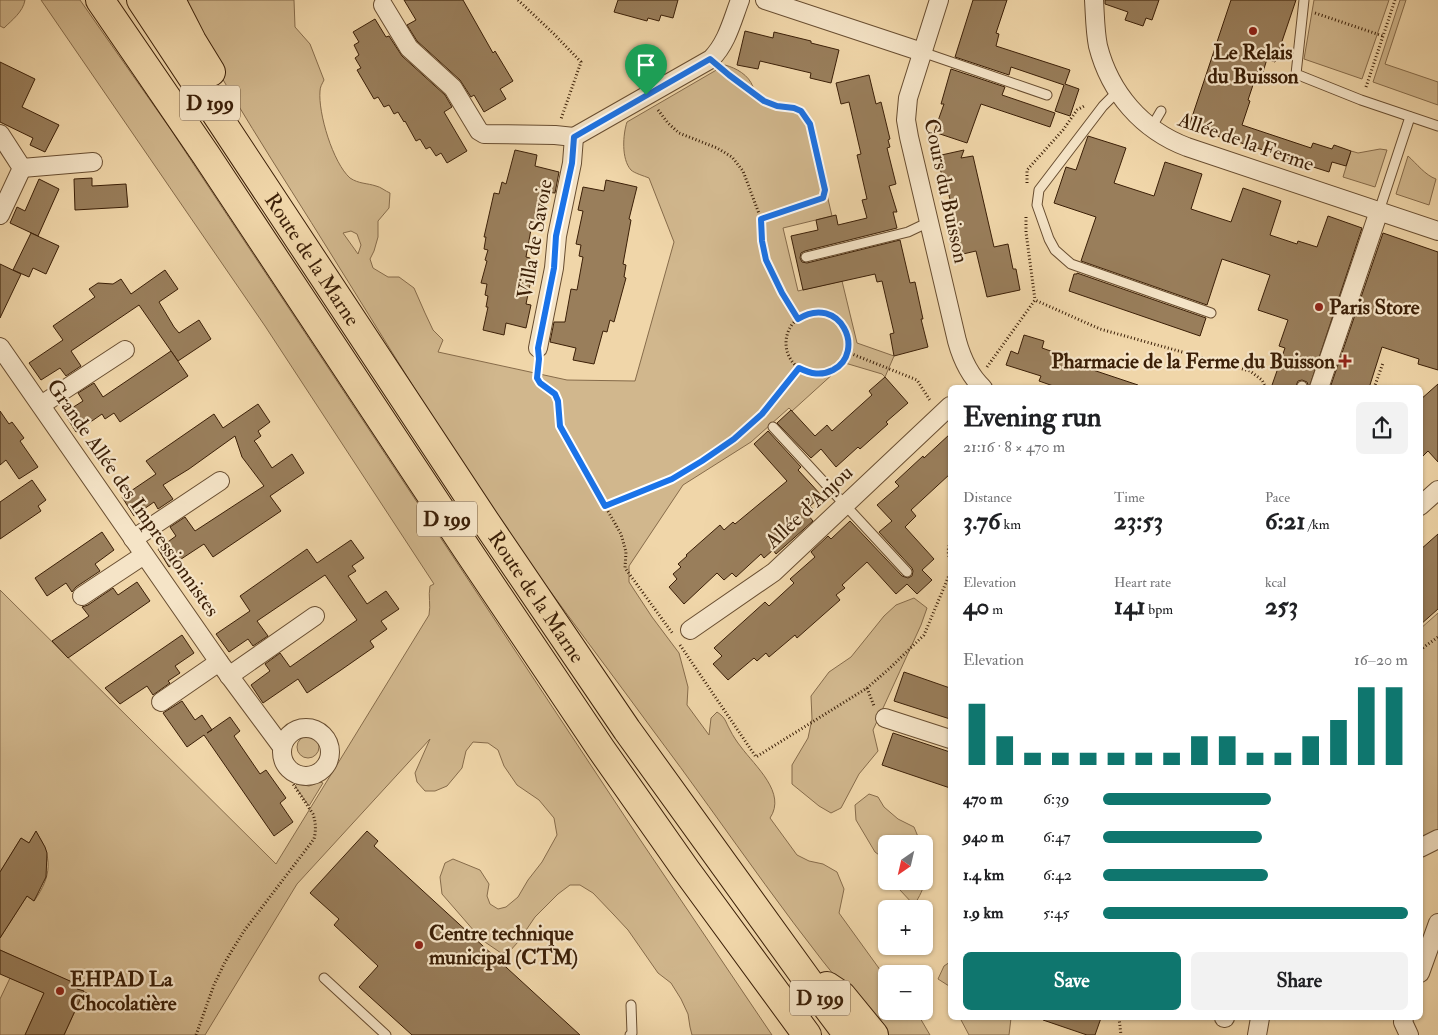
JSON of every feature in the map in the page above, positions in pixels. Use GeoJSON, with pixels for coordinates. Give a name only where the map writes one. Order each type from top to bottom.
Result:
{"type":"FeatureCollection","features":[{"type":"Feature","properties":{"kind":"highway","name":"Route de la Marne"},"geometry":{"type":"LineString","coordinates":[[100,0],[283,270],[564,695],[681,862],[806,1034]]}},
{"type":"Feature","properties":{"kind":"highway","name":"Route de la Marne"},"geometry":{"type":"LineString","coordinates":[[141,0],[491,529],[627,730],[848,1035]]}},
{"type":"Feature","properties":{"kind":"highway"},"geometry":{"type":"LineString","coordinates":[[171,0],[192,42],[267,163],[278,207]]}},
{"type":"Feature","properties":{"kind":"highway"},"geometry":{"type":"LineString","coordinates":[[792,960],[842,996],[874,1035]]}},
{"type":"Feature","properties":{"kind":"street"},"geometry":{"type":"LineString","coordinates":[[383,5],[409,48],[453,88],[479,131],[484,134],[574,137],[710,59],[725,40],[740,0]]}},
{"type":"Feature","properties":{"kind":"street"},"geometry":{"type":"LineString","coordinates":[[765,0],[922,52]]}},
{"type":"Feature","properties":{"kind":"street","name":"Cours du Buisson"},"geometry":{"type":"LineString","coordinates":[[939,0],[908,98],[906,120],[959,349],[976,385]]}},
{"type":"Feature","properties":{"kind":"street","name":"Allée de la Ferme"},"geometry":{"type":"LineString","coordinates":[[1094,0],[1098,45],[1109,77],[1129,108],[1164,137],[1187,147],[1438,231]]}},
{"type":"Feature","properties":{"kind":"street"},"geometry":{"type":"LineString","coordinates":[[0,134],[22,168]]}},
{"type":"Feature","properties":{"kind":"street","name":"Villa de Savoie"},"geometry":{"type":"LineString","coordinates":[[538,348],[554,268],[556,236],[572,163],[574,137]]}},
{"type":"Feature","properties":{"kind":"street"},"geometry":{"type":"LineString","coordinates":[[22,168],[93,162]]}},
{"type":"Feature","properties":{"kind":"street"},"geometry":{"type":"LineString","coordinates":[[0,215],[22,168]]}},
{"type":"Feature","properties":{"kind":"street"},"geometry":{"type":"LineString","coordinates":[[1308,385],[1379,211]]}},
{"type":"Feature","properties":{"kind":"street","name":"Grande Allée des Impressionnistes"},"geometry":{"type":"LineString","coordinates":[[0,347],[224,669],[282,747]]}},
{"type":"Feature","properties":{"kind":"street"},"geometry":{"type":"LineString","coordinates":[[41,405],[125,350]]}},
{"type":"Feature","properties":{"kind":"street","name":"Allée d'Anjou"},"geometry":{"type":"LineString","coordinates":[[684,636],[774,572],[948,408]]}},
{"type":"Feature","properties":{"kind":"street"},"geometry":{"type":"LineString","coordinates":[[133,539],[220,480]]}},
{"type":"Feature","properties":{"kind":"street"},"geometry":{"type":"LineString","coordinates":[[1423,503],[1438,490]]}},
{"type":"Feature","properties":{"kind":"street"},"geometry":{"type":"LineString","coordinates":[[82,596],[144,555]]}},
{"type":"Feature","properties":{"kind":"street"},"geometry":{"type":"LineString","coordinates":[[160,702],[224,669],[315,616]]}},
{"type":"Feature","properties":{"kind":"street"},"geometry":{"type":"LineString","coordinates":[[885,718],[948,738]]}},
{"type":"Feature","properties":{"kind":"street"},"geometry":{"type":"LineString","coordinates":[[305,727],[320,732],[326,738],[330,753],[324,768],[310,775],[294,773],[284,762],[282,747],[285,740],[290,733],[305,727]]}},
{"type":"Feature","properties":{"kind":"street"},"geometry":{"type":"LineString","coordinates":[[1428,965],[1438,923]]}},
{"type":"Feature","properties":{"kind":"street"},"geometry":{"type":"LineString","coordinates":[[1257,1035],[1260,1020]]}},
{"type":"Feature","properties":{"kind":"street"},"geometry":{"type":"LineString","coordinates":[[1404,1020],[1409,1035]]}},
{"type":"Feature","properties":{"kind":"lane"},"geometry":{"type":"LineString","coordinates":[[1304,4],[1296,74],[1361,100],[1438,126]]}},
{"type":"Feature","properties":{"kind":"lane"},"geometry":{"type":"LineString","coordinates":[[922,52],[1047,95]]}},
{"type":"Feature","properties":{"kind":"lane"},"geometry":{"type":"LineString","coordinates":[[1117,92],[1103,106],[1039,190],[1037,205],[1049,239],[1055,250],[1071,264],[1211,312]]}},
{"type":"Feature","properties":{"kind":"lane"},"geometry":{"type":"LineString","coordinates":[[1151,128],[1161,111]]}},
{"type":"Feature","properties":{"kind":"lane"},"geometry":{"type":"LineString","coordinates":[[1379,211],[1410,117]]}},
{"type":"Feature","properties":{"kind":"lane"},"geometry":{"type":"LineString","coordinates":[[806,257],[908,232],[929,222]]}},
{"type":"Feature","properties":{"kind":"lane"},"geometry":{"type":"LineString","coordinates":[[774,427],[907,572]]}},
{"type":"Feature","properties":{"kind":"lane"},"geometry":{"type":"LineString","coordinates":[[324,978],[386,1035]]}},
{"type":"Feature","properties":{"kind":"lane"},"geometry":{"type":"LineString","coordinates":[[630,1035],[632,1033],[631,1005]]}},
{"type":"Feature","properties":{"kind":"path"},"geometry":{"type":"LineString","coordinates":[[518,0],[581,62],[555,135]]}},
{"type":"Feature","properties":{"kind":"path"},"geometry":{"type":"LineString","coordinates":[[1361,100],[1395,0]]}},
{"type":"Feature","properties":{"kind":"path"},"geometry":{"type":"LineString","coordinates":[[1304,4],[1383,36]]}},
{"type":"Feature","properties":{"kind":"path"},"geometry":{"type":"LineString","coordinates":[[710,59],[764,101],[801,111],[810,124],[825,190],[823,198],[761,219]]}},
{"type":"Feature","properties":{"kind":"path"},"geometry":{"type":"LineString","coordinates":[[646,95],[668,123],[679,133],[717,148],[732,157],[742,171],[761,219],[762,241],[766,260],[782,293],[798,319]]}},
{"type":"Feature","properties":{"kind":"path"},"geometry":{"type":"LineString","coordinates":[[977,385],[1036,300],[1100,329],[1250,371],[1262,380],[1264,385]]}},
{"type":"Feature","properties":{"kind":"path"},"geometry":{"type":"LineString","coordinates":[[822,312],[831,315],[844,326],[847,334],[847,352],[843,361],[836,368],[818,374],[808,372],[799,368],[792,361],[786,344],[787,334],[798,319],[805,314],[822,312]]}},
{"type":"Feature","properties":{"kind":"path"},"geometry":{"type":"LineString","coordinates":[[538,348],[537,378],[540,383],[555,394],[558,401],[560,426],[621,534],[626,552],[625,568],[672,634],[684,636],[756,757],[867,688],[890,668],[924,635],[948,578]]}},
{"type":"Feature","properties":{"kind":"path"},"geometry":{"type":"LineString","coordinates":[[847,352],[917,380],[931,402],[932,407]]}},
{"type":"Feature","properties":{"kind":"path"},"geometry":{"type":"LineString","coordinates":[[1375,385],[1383,363]]}},
{"type":"Feature","properties":{"kind":"path"},"geometry":{"type":"LineString","coordinates":[[605,506],[672,479],[734,439],[762,414],[799,368]]}},
{"type":"Feature","properties":{"kind":"path"},"geometry":{"type":"LineString","coordinates":[[1423,648],[1438,637]]}},
{"type":"Feature","properties":{"kind":"path"},"geometry":{"type":"LineString","coordinates":[[196,1035],[214,985],[225,962],[244,931],[314,839],[315,820],[313,814],[292,784],[294,773]]}},
{"type":"Feature","properties":{"kind":"path"},"geometry":{"type":"LineString","coordinates":[[1119,1020],[1121,1035]]}},
{"type":"Feature","properties":{"kind":"shaded area"},"geometry":{"type":"Polygon","coordinates":[[[0,0],[25,0],[20,12],[4,28],[0,26],[0,0]]]}},
{"type":"Feature","properties":{"kind":"shaded area"},"geometry":{"type":"Polygon","coordinates":[[[41,0],[80,0],[171,130],[639,838],[772,1035],[692,1035],[688,1014],[671,983],[658,973],[628,930],[593,893],[580,885],[570,885],[558,894],[535,917],[509,952],[501,953],[482,940],[442,894],[440,877],[445,863],[453,859],[480,870],[489,884],[487,896],[490,904],[498,909],[506,907],[518,897],[542,862],[557,835],[554,818],[539,800],[517,785],[504,766],[498,750],[488,743],[473,742],[466,751],[462,768],[447,786],[435,791],[425,791],[417,782],[415,773],[430,739],[297,884],[205,1035],[64,1035],[81,998],[84,999],[87,993],[77,989],[78,985],[0,950],[0,938],[27,896],[34,901],[40,892],[47,875],[48,858],[42,841],[36,832],[29,843],[21,838],[0,872],[0,590],[276,864],[429,615],[430,586],[434,584],[265,326],[41,0]]]}},
{"type":"Feature","properties":{"kind":"shaded area"},"geometry":{"type":"Polygon","coordinates":[[[179,0],[294,0],[295,27],[310,44],[324,80],[320,90],[321,112],[328,137],[338,161],[353,180],[378,187],[390,193],[389,208],[378,221],[378,237],[370,259],[373,268],[388,277],[399,277],[414,288],[433,330],[443,340],[438,352],[567,380],[635,381],[674,242],[649,178],[632,171],[626,160],[624,146],[627,122],[725,65],[738,70],[745,76],[753,87],[750,91],[760,99],[808,114],[832,216],[783,228],[798,291],[842,281],[857,343],[894,356],[885,377],[882,374],[845,363],[792,411],[789,408],[751,442],[683,485],[629,566],[629,582],[679,653],[688,687],[687,705],[709,735],[711,718],[717,712],[722,716],[737,741],[767,780],[775,799],[774,809],[770,818],[797,855],[809,861],[823,864],[837,872],[844,889],[839,913],[878,967],[878,1020],[921,1020],[930,1035],[884,1035],[794,923],[502,524],[214,65],[179,0]],[[351,231],[343,233],[358,254],[361,245],[357,234],[351,231]]]}},
{"type":"Feature","properties":{"kind":"shaded area"},"geometry":{"type":"Polygon","coordinates":[[[1314,0],[1389,0],[1362,79],[1304,59],[1314,0]]]}},
{"type":"Feature","properties":{"kind":"shaded area"},"geometry":{"type":"Polygon","coordinates":[[[1400,0],[1406,0],[1385,64],[1438,82],[1438,105],[1373,82],[1400,0]]]}},
{"type":"Feature","properties":{"kind":"shaded area"},"geometry":{"type":"Polygon","coordinates":[[[1380,149],[1387,150],[1375,187],[1343,177],[1351,151],[1358,153],[1380,149]]]}},
{"type":"Feature","properties":{"kind":"shaded area"},"geometry":{"type":"Polygon","coordinates":[[[1408,156],[1425,172],[1436,179],[1429,205],[1396,194],[1408,156]]]}},
{"type":"Feature","properties":{"kind":"shaded area"},"geometry":{"type":"Polygon","coordinates":[[[914,598],[927,608],[873,730],[878,751],[859,774],[841,808],[831,813],[819,806],[792,784],[792,765],[808,738],[812,719],[811,696],[829,672],[851,657],[884,616],[896,605],[914,598]]]}},
{"type":"Feature","properties":{"kind":"shaded area"},"geometry":{"type":"Polygon","coordinates":[[[1438,613],[1438,830],[1423,840],[1423,626],[1438,613]]]}},
{"type":"Feature","properties":{"kind":"shaded area"},"geometry":{"type":"Polygon","coordinates":[[[308,736],[316,739],[319,747],[316,755],[308,758],[300,755],[297,747],[300,739],[308,736]]]}},
{"type":"Feature","properties":{"kind":"shaded area"},"geometry":{"type":"Polygon","coordinates":[[[320,782],[323,783],[309,806],[295,786],[297,784],[309,786],[320,782]]]}},
{"type":"Feature","properties":{"kind":"shaded area"},"geometry":{"type":"Polygon","coordinates":[[[869,794],[878,797],[884,807],[898,819],[914,827],[917,835],[878,835],[878,854],[856,820],[855,805],[869,794]]]}},
{"type":"Feature","properties":{"kind":"shaded area"},"geometry":{"type":"Polygon","coordinates":[[[900,890],[922,890],[917,900],[909,900],[900,890]]]}},
{"type":"Feature","properties":{"kind":"shaded area"},"geometry":{"type":"Polygon","coordinates":[[[948,963],[948,985],[938,979],[944,966],[948,963]]]}},
{"type":"Feature","properties":{"kind":"shaded area"},"geometry":{"type":"Polygon","coordinates":[[[10,978],[44,993],[25,1035],[0,1035],[0,999],[10,978]]]}},
{"type":"Feature","properties":{"kind":"shaded area"},"geometry":{"type":"Polygon","coordinates":[[[961,1020],[1011,1020],[1009,1035],[969,1035],[961,1020]]]}},
{"type":"Feature","properties":{"kind":"building"},"geometry":{"type":"Polygon","coordinates":[[[404,0],[463,0],[493,53],[495,51],[513,81],[500,89],[506,99],[484,112],[474,95],[471,97],[460,80],[417,41],[407,25],[416,20],[404,0]]]}},
{"type":"Feature","properties":{"kind":"building"},"geometry":{"type":"Polygon","coordinates":[[[618,0],[678,0],[673,18],[661,15],[659,21],[648,18],[647,21],[614,12],[618,0]]]}},
{"type":"Feature","properties":{"kind":"building"},"geometry":{"type":"Polygon","coordinates":[[[973,0],[1007,0],[996,33],[999,34],[996,46],[1070,70],[1065,84],[1079,89],[1070,116],[1055,111],[1064,85],[1011,67],[1009,75],[955,57],[973,0]]]}},
{"type":"Feature","properties":{"kind":"building"},"geometry":{"type":"Polygon","coordinates":[[[1105,0],[1159,0],[1152,20],[1146,18],[1143,26],[1125,20],[1128,12],[1105,4],[1105,0]]]}},
{"type":"Feature","properties":{"kind":"building"},"geometry":{"type":"Polygon","coordinates":[[[1231,0],[1296,0],[1275,62],[1267,59],[1263,72],[1258,70],[1242,125],[1311,148],[1313,143],[1332,149],[1334,145],[1351,151],[1346,166],[1332,162],[1329,172],[1285,158],[1276,152],[1275,155],[1189,126],[1231,0]]]}},
{"type":"Feature","properties":{"kind":"building"},"geometry":{"type":"Polygon","coordinates":[[[375,19],[386,37],[389,36],[402,56],[445,95],[452,107],[444,112],[467,151],[447,163],[441,153],[436,156],[430,147],[426,149],[420,139],[416,141],[398,112],[394,114],[389,105],[384,107],[378,97],[374,99],[357,70],[361,68],[355,58],[359,55],[354,45],[359,42],[353,32],[375,19]]]}},
{"type":"Feature","properties":{"kind":"building"},"geometry":{"type":"Polygon","coordinates":[[[745,31],[773,38],[774,32],[839,50],[831,83],[810,78],[811,73],[760,61],[758,69],[737,65],[745,31]]]}},
{"type":"Feature","properties":{"kind":"building"},"geometry":{"type":"Polygon","coordinates":[[[0,62],[35,79],[22,107],[59,125],[45,152],[30,145],[33,138],[0,122],[0,62]]]}},
{"type":"Feature","properties":{"kind":"building"},"geometry":{"type":"Polygon","coordinates":[[[951,69],[1005,87],[1002,95],[1055,113],[1050,127],[981,104],[967,143],[934,132],[944,104],[941,104],[951,69]]]}},
{"type":"Feature","properties":{"kind":"building"},"geometry":{"type":"Polygon","coordinates":[[[869,75],[876,104],[881,102],[890,139],[888,140],[890,147],[887,148],[896,184],[889,186],[897,212],[893,212],[897,228],[805,251],[801,253],[800,258],[802,262],[807,263],[900,240],[910,283],[915,282],[928,347],[894,356],[890,334],[894,333],[882,281],[877,282],[875,274],[803,290],[791,236],[818,230],[816,220],[836,215],[838,225],[867,218],[862,200],[867,199],[857,155],[861,154],[849,102],[841,104],[836,83],[869,75]]]}},
{"type":"Feature","properties":{"kind":"building"},"geometry":{"type":"Polygon","coordinates":[[[1088,136],[1126,148],[1114,183],[1154,196],[1165,162],[1202,174],[1191,209],[1231,222],[1243,188],[1281,201],[1270,235],[1297,244],[1298,241],[1317,247],[1328,216],[1362,228],[1310,385],[1302,380],[1298,381],[1296,385],[1272,385],[1285,348],[1279,346],[1288,320],[1258,310],[1270,275],[1222,259],[1207,305],[1081,261],[1096,217],[1054,203],[1066,167],[1076,170],[1088,136]]]}},
{"type":"Feature","properties":{"kind":"building"},"geometry":{"type":"Polygon","coordinates":[[[515,150],[537,155],[535,166],[559,172],[555,193],[545,192],[538,225],[532,224],[526,257],[530,258],[528,269],[533,270],[526,304],[531,305],[526,328],[506,323],[504,335],[483,330],[488,307],[486,307],[488,296],[485,295],[487,284],[481,283],[488,250],[484,249],[486,237],[484,237],[494,193],[499,194],[502,182],[506,184],[515,150]]]}},
{"type":"Feature","properties":{"kind":"building"},"geometry":{"type":"Polygon","coordinates":[[[964,150],[961,158],[973,156],[994,247],[1008,244],[1020,290],[987,297],[976,251],[963,254],[948,191],[946,192],[937,156],[964,150]]]}},
{"type":"Feature","properties":{"kind":"building"},"geometry":{"type":"Polygon","coordinates":[[[92,178],[92,186],[126,184],[128,207],[75,210],[74,179],[92,178]]]}},
{"type":"Feature","properties":{"kind":"building"},"geometry":{"type":"Polygon","coordinates":[[[39,179],[59,189],[38,236],[10,223],[17,207],[25,211],[39,179]]]}},
{"type":"Feature","properties":{"kind":"building"},"geometry":{"type":"Polygon","coordinates":[[[606,180],[637,187],[629,219],[631,220],[623,264],[626,265],[624,277],[626,278],[614,322],[610,320],[607,332],[603,331],[594,364],[573,360],[576,348],[550,342],[554,322],[565,322],[571,289],[577,290],[583,257],[579,256],[581,245],[576,244],[583,211],[578,210],[583,187],[604,191],[606,180]]]}},
{"type":"Feature","properties":{"kind":"building"},"geometry":{"type":"Polygon","coordinates":[[[31,233],[59,246],[46,274],[33,268],[29,277],[13,270],[31,233]]]}},
{"type":"Feature","properties":{"kind":"building"},"geometry":{"type":"Polygon","coordinates":[[[1383,233],[1438,252],[1438,370],[1418,364],[1419,359],[1382,347],[1370,385],[1331,385],[1383,233]]]}},
{"type":"Feature","properties":{"kind":"building"},"geometry":{"type":"Polygon","coordinates":[[[0,264],[21,274],[0,318],[0,264]]]}},
{"type":"Feature","properties":{"kind":"building"},"geometry":{"type":"Polygon","coordinates":[[[165,270],[178,289],[159,302],[174,327],[179,333],[199,320],[211,339],[178,361],[139,305],[71,351],[81,366],[66,376],[60,368],[41,380],[29,363],[63,340],[53,326],[95,297],[89,289],[98,283],[113,284],[121,279],[131,294],[165,270]]]}},
{"type":"Feature","properties":{"kind":"building"},"geometry":{"type":"Polygon","coordinates":[[[1077,273],[1206,318],[1200,336],[1069,291],[1074,274],[1077,273]]]}},
{"type":"Feature","properties":{"kind":"building"},"geometry":{"type":"Polygon","coordinates":[[[1024,335],[1044,341],[1042,348],[1085,363],[1084,367],[1138,385],[1050,385],[1039,381],[1041,376],[1006,365],[1011,351],[1018,354],[1024,335]]]}},
{"type":"Feature","properties":{"kind":"building"},"geometry":{"type":"Polygon","coordinates":[[[171,351],[188,376],[120,422],[114,413],[105,419],[102,414],[76,432],[64,413],[83,401],[78,393],[94,383],[103,397],[171,351]]]}},
{"type":"Feature","properties":{"kind":"building"},"geometry":{"type":"Polygon","coordinates":[[[885,377],[908,403],[886,422],[888,424],[860,449],[858,447],[836,467],[821,449],[811,458],[777,423],[791,410],[815,436],[827,425],[832,431],[872,395],[869,391],[885,377]]]}},
{"type":"Feature","properties":{"kind":"building"},"geometry":{"type":"Polygon","coordinates":[[[1438,384],[1438,462],[1428,451],[1423,456],[1423,397],[1438,384]]]}},
{"type":"Feature","properties":{"kind":"building"},"geometry":{"type":"Polygon","coordinates":[[[258,404],[270,422],[258,431],[261,436],[254,441],[272,468],[292,454],[304,473],[270,496],[281,511],[213,557],[204,544],[169,567],[158,549],[176,536],[170,527],[185,517],[195,531],[264,486],[242,457],[235,436],[163,485],[173,499],[158,509],[154,502],[134,516],[122,497],[156,474],[146,461],[214,414],[223,428],[258,404]]]}},
{"type":"Feature","properties":{"kind":"building"},"geometry":{"type":"Polygon","coordinates":[[[0,411],[9,424],[12,422],[24,438],[20,441],[38,467],[19,479],[6,460],[0,465],[0,411]]]}},
{"type":"Feature","properties":{"kind":"building"},"geometry":{"type":"Polygon","coordinates":[[[768,431],[801,467],[798,470],[822,496],[810,506],[814,510],[808,515],[813,521],[776,554],[773,550],[764,558],[761,554],[736,577],[732,573],[724,580],[717,573],[684,604],[669,587],[677,579],[673,574],[681,567],[678,564],[720,525],[724,530],[733,522],[735,524],[787,481],[754,444],[768,431]]]}},
{"type":"Feature","properties":{"kind":"building"},"geometry":{"type":"Polygon","coordinates":[[[948,436],[948,476],[911,510],[916,516],[905,527],[934,559],[922,570],[932,580],[917,594],[907,584],[896,594],[867,562],[842,585],[845,588],[836,595],[840,600],[797,638],[795,635],[769,657],[766,653],[757,661],[754,658],[728,680],[713,664],[722,656],[714,648],[765,602],[769,606],[794,583],[790,579],[815,557],[811,552],[828,536],[831,539],[850,521],[902,576],[908,578],[912,576],[912,568],[879,532],[892,521],[877,505],[899,486],[895,482],[923,456],[924,458],[948,436]]]}},
{"type":"Feature","properties":{"kind":"building"},"geometry":{"type":"Polygon","coordinates":[[[32,480],[46,500],[38,506],[41,511],[0,539],[0,502],[32,480]]]}},
{"type":"Feature","properties":{"kind":"building"},"geometry":{"type":"Polygon","coordinates":[[[102,532],[114,550],[95,564],[100,571],[76,587],[72,592],[66,583],[47,596],[35,578],[102,532]]]}},
{"type":"Feature","properties":{"kind":"building"},"geometry":{"type":"Polygon","coordinates":[[[1438,534],[1438,609],[1423,622],[1423,547],[1438,534]]]}},
{"type":"Feature","properties":{"kind":"building"},"geometry":{"type":"Polygon","coordinates":[[[351,540],[364,558],[352,566],[356,571],[348,576],[367,604],[386,591],[399,609],[381,621],[387,629],[370,641],[374,647],[341,670],[307,693],[298,679],[263,703],[251,685],[270,671],[265,664],[280,653],[290,667],[357,620],[325,575],[257,621],[268,636],[253,646],[248,639],[229,652],[216,634],[250,611],[240,596],[307,549],[317,563],[351,540]]]}},
{"type":"Feature","properties":{"kind":"building"},"geometry":{"type":"Polygon","coordinates":[[[137,582],[150,601],[68,658],[52,641],[89,616],[82,607],[113,588],[118,595],[137,582]]]}},
{"type":"Feature","properties":{"kind":"building"},"geometry":{"type":"Polygon","coordinates":[[[182,635],[194,653],[175,666],[180,673],[153,695],[147,686],[120,704],[105,688],[182,635]]]}},
{"type":"Feature","properties":{"kind":"building"},"geometry":{"type":"Polygon","coordinates":[[[904,672],[948,687],[948,718],[894,701],[904,672]]]}},
{"type":"Feature","properties":{"kind":"building"},"geometry":{"type":"Polygon","coordinates":[[[182,701],[195,720],[202,715],[212,730],[230,717],[240,731],[234,736],[260,774],[266,770],[286,798],[280,803],[293,822],[274,836],[204,735],[187,747],[163,713],[182,701]]]}},
{"type":"Feature","properties":{"kind":"building"},"geometry":{"type":"Polygon","coordinates":[[[893,733],[948,751],[948,787],[882,765],[893,733]]]}},
{"type":"Feature","properties":{"kind":"building"},"geometry":{"type":"Polygon","coordinates":[[[36,831],[47,853],[46,877],[34,901],[27,896],[0,938],[0,872],[21,838],[29,843],[36,831]]]}},
{"type":"Feature","properties":{"kind":"building","name":"Centre technique municipal (CTM)"},"geometry":{"type":"Polygon","coordinates":[[[367,831],[378,841],[374,846],[580,1035],[412,1035],[359,987],[378,966],[334,925],[339,919],[310,893],[367,831]]]}},
{"type":"Feature","properties":{"kind":"building","name":"EHPAD La Chocolatière"},"geometry":{"type":"Polygon","coordinates":[[[0,950],[79,985],[77,989],[84,991],[64,1035],[25,1035],[44,993],[0,974],[0,950]]]}},
{"type":"Feature","properties":{"kind":"building"},"geometry":{"type":"Polygon","coordinates":[[[1043,1020],[1100,1020],[1095,1035],[1087,1035],[1043,1020]]]}},
{"type":"Feature","properties":{"kind":"place","name":"Le Relais du Buisson"},"geometry":{"type":"Point","coordinates":[1253,31]}},
{"type":"Feature","properties":{"kind":"place","name":"Paris Store"},"geometry":{"type":"Point","coordinates":[1319,307]}},
{"type":"Feature","properties":{"kind":"place","name":"Pharmacie de la Ferme du Buisson"},"geometry":{"type":"Point","coordinates":[1345,361]}},
{"type":"Feature","properties":{"kind":"place","name":"Centre technique municipal (CTM)"},"geometry":{"type":"Point","coordinates":[419,945]}},
{"type":"Feature","properties":{"kind":"place","name":"EHPAD La Chocolatière"},"geometry":{"type":"Point","coordinates":[60,991]}},
{"type":"Feature","properties":{"kind":"route"},"geometry":{"type":"LineString","coordinates":[[710,59],[764,101],[777,106],[794,108],[801,111],[806,117],[810,124],[825,190],[824,196],[823,198],[761,219],[762,241],[766,260],[782,293],[798,319],[805,314],[814,312],[831,315],[844,326],[848,343],[843,361],[836,368],[818,374],[799,368],[762,414],[734,439],[702,461],[672,479],[605,506],[560,426],[558,401],[555,394],[540,383],[537,378],[538,348],[554,268],[556,236],[572,163],[574,137],[646,95],[710,59]]}}]}
